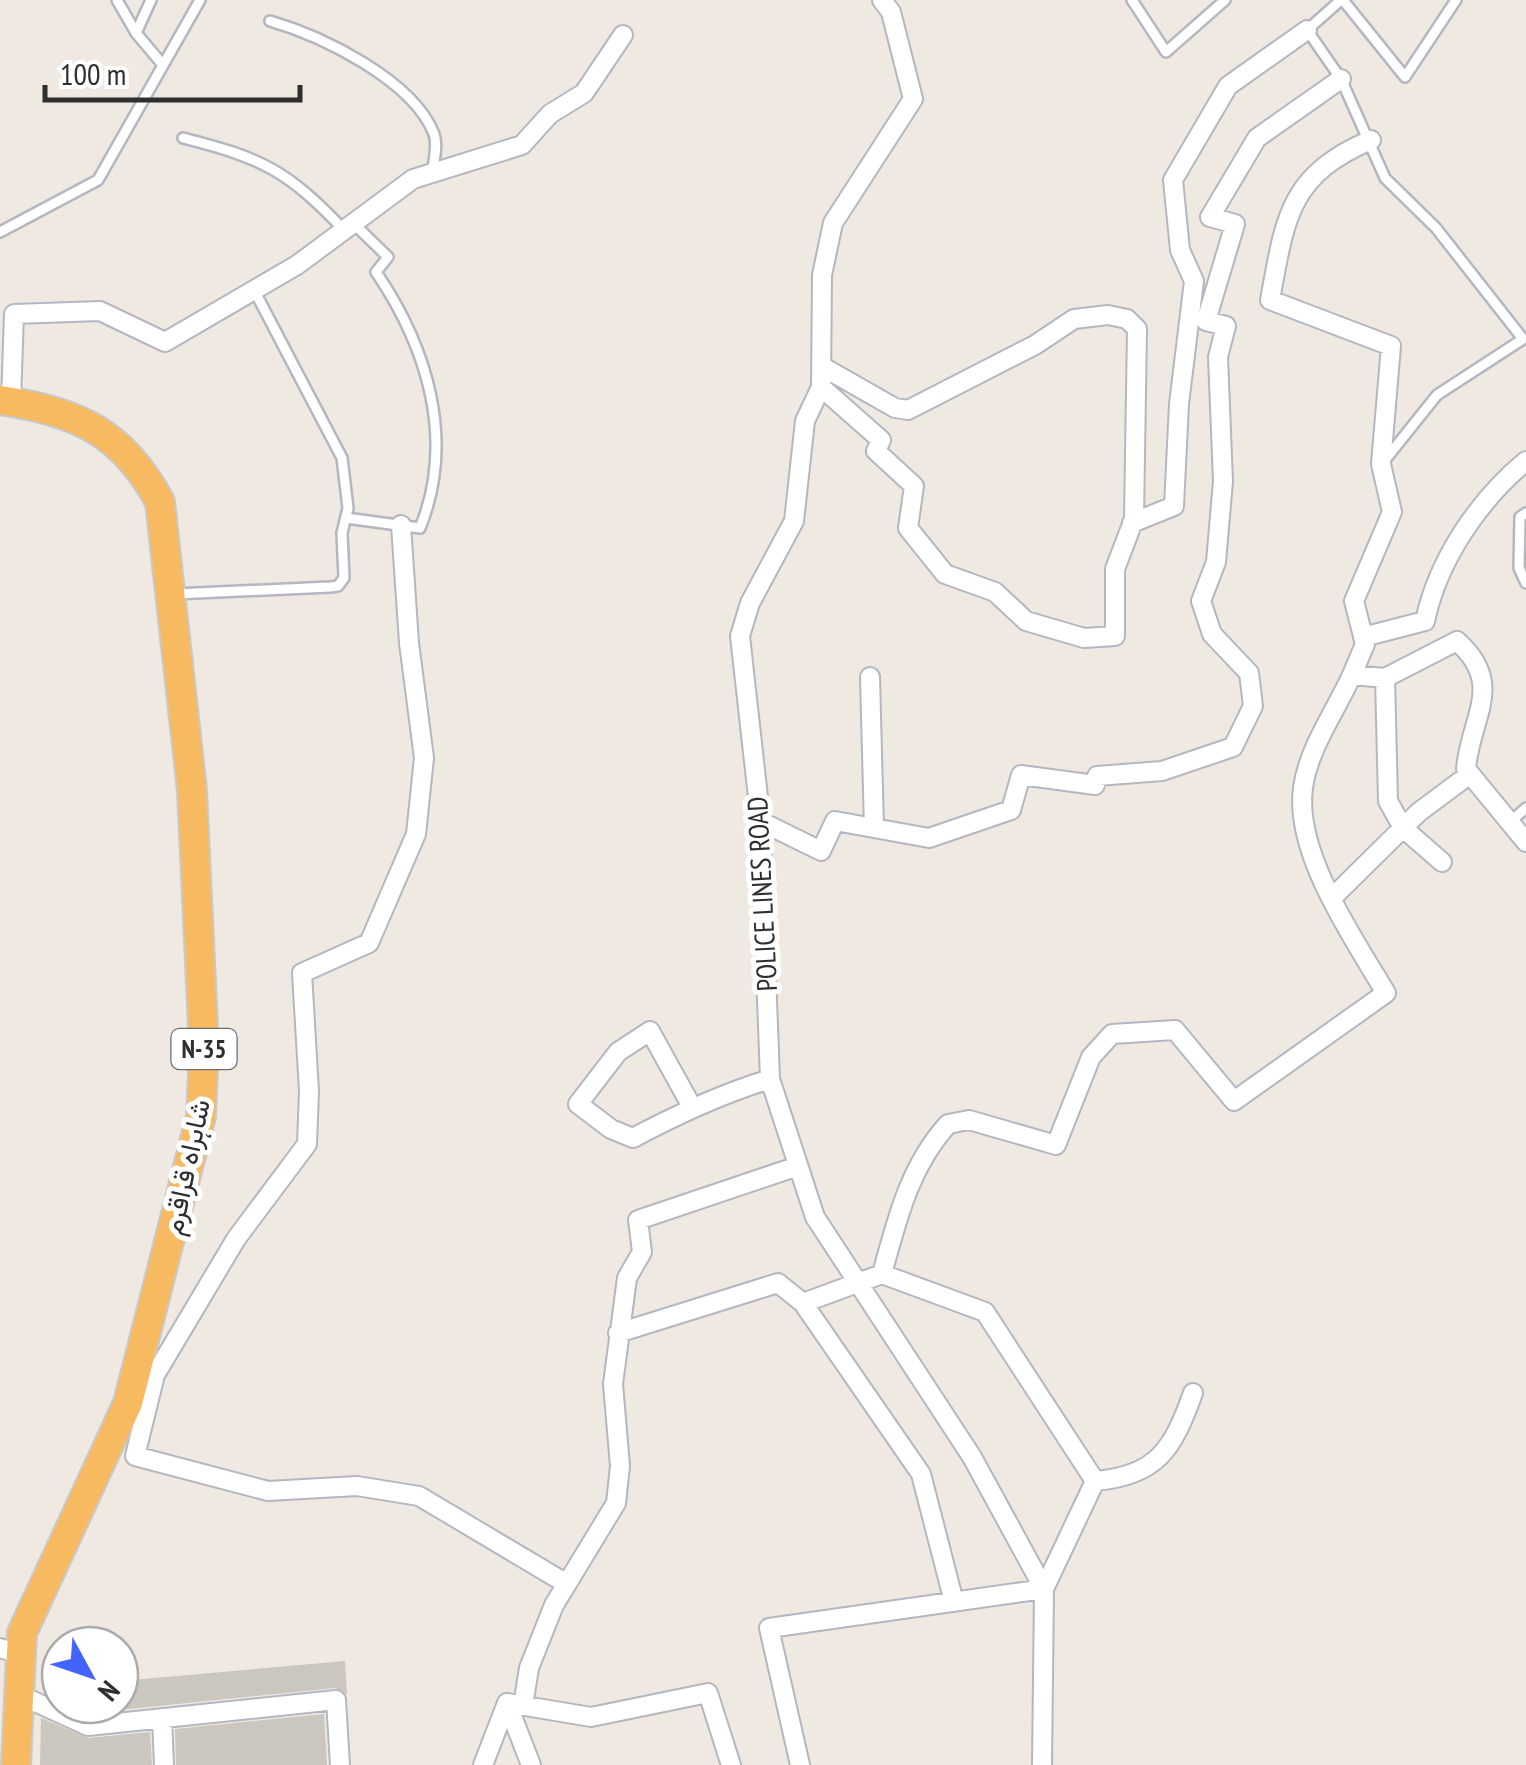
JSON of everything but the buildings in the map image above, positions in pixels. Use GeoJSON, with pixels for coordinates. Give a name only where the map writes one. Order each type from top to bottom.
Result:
{"type":"FeatureCollection","features":[{"type":"Feature","properties":{"kind":"highway","name":"شاہراہ قراقرم"},"geometry":{"type":"LineString","coordinates":[[6,400],[47,406],[110,438],[142,469],[160,502],[192,790],[204,1048],[202,1116],[128,1404],[22,1633],[10,1651],[20,1694],[16,1765]]}},
{"type":"Feature","properties":{"kind":"street","name":"POLICE LINES ROAD"},"geometry":{"type":"LineString","coordinates":[[882,0],[891,12],[913,100],[833,223],[822,275],[822,377],[805,421],[794,521],[750,603],[740,636],[760,821],[770,1079],[815,1217],[972,1457],[1044,1589],[1042,1765]]}},
{"type":"Feature","properties":{"kind":"street"},"geometry":{"type":"LineString","coordinates":[[1132,524],[1174,506],[1180,404],[1194,281],[1180,250],[1172,180],[1228,86],[1307,30]]}},
{"type":"Feature","properties":{"kind":"street"},"geometry":{"type":"LineString","coordinates":[[6,400],[14,314],[100,311],[165,342],[254,290],[412,179],[522,144],[550,114],[584,92],[623,35]]}},
{"type":"Feature","properties":{"kind":"street"},"geometry":{"type":"LineString","coordinates":[[760,821],[821,852],[836,820],[930,838],[1011,810],[1020,775],[1095,785],[1097,776],[1162,771],[1233,747],[1253,706],[1248,673],[1212,634],[1201,601],[1216,562],[1223,480],[1218,356],[1226,326],[1206,321],[1236,224],[1210,217],[1257,138],[1342,79]]}},
{"type":"Feature","properties":{"kind":"street"},"geometry":{"type":"LineString","coordinates":[[803,1303],[861,1285],[882,1274],[899,1211],[918,1165],[948,1124],[969,1120],[1056,1145],[1091,1058],[1112,1034],[1175,1030],[1234,1101],[1386,994],[1332,898],[1304,827],[1302,790],[1308,765],[1365,644],[1354,601],[1392,512],[1382,464],[1391,346],[1270,300],[1292,207],[1312,174],[1332,156],[1370,140]]}},
{"type":"Feature","properties":{"kind":"street"},"geometry":{"type":"LineString","coordinates":[[1108,315],[1127,319],[1137,329],[1132,524],[1116,569],[1115,636],[1084,638],[1026,621],[995,592],[945,574],[908,528],[914,486],[876,450],[881,440],[822,377],[908,410],[1034,345],[1074,319],[1108,315]]}},
{"type":"Feature","properties":{"kind":"street"},"geometry":{"type":"LineString","coordinates":[[1363,637],[1425,621],[1430,599],[1464,532],[1496,486],[1526,461]]}},
{"type":"Feature","properties":{"kind":"street"},"geometry":{"type":"LineString","coordinates":[[401,526],[409,643],[424,758],[416,834],[369,942],[302,972],[309,1092],[307,1144],[236,1239],[155,1375],[135,1456],[268,1492],[357,1486],[419,1496],[567,1584]]}},
{"type":"Feature","properties":{"kind":"street"},"geometry":{"type":"LineString","coordinates":[[1352,675],[1385,678],[1458,641],[1476,658],[1485,703],[1468,747],[1466,769],[1518,821],[1526,842]]}},
{"type":"Feature","properties":{"kind":"street"},"geometry":{"type":"LineString","coordinates":[[870,678],[874,828]]}},
{"type":"Feature","properties":{"kind":"street"},"geometry":{"type":"LineString","coordinates":[[1385,678],[1388,801],[1403,828],[1442,862]]}},
{"type":"Feature","properties":{"kind":"street"},"geometry":{"type":"LineString","coordinates":[[1332,898],[1403,828],[1470,774]]}},
{"type":"Feature","properties":{"kind":"street"},"geometry":{"type":"LineString","coordinates":[[692,1107],[650,1031],[618,1052],[578,1104],[610,1129],[633,1138],[692,1107],[770,1079]]}},
{"type":"Feature","properties":{"kind":"street"},"geometry":{"type":"LineString","coordinates":[[482,1765],[515,1704],[567,1584],[616,1503],[620,1466],[613,1384],[627,1278],[642,1252],[638,1220],[798,1166]]}},
{"type":"Feature","properties":{"kind":"street"},"geometry":{"type":"LineString","coordinates":[[882,1274],[986,1312],[1095,1482]]}},
{"type":"Feature","properties":{"kind":"street"},"geometry":{"type":"LineString","coordinates":[[618,1333],[778,1283],[803,1303],[920,1474],[954,1602]]}},
{"type":"Feature","properties":{"kind":"street"},"geometry":{"type":"LineString","coordinates":[[1095,1482],[1123,1479],[1148,1468],[1180,1431],[1193,1393]]}},
{"type":"Feature","properties":{"kind":"street"},"geometry":{"type":"LineString","coordinates":[[800,1765],[769,1628],[1044,1589],[1095,1482]]}},
{"type":"Feature","properties":{"kind":"street"},"geometry":{"type":"LineString","coordinates":[[515,1704],[592,1717],[708,1693],[731,1765]]}},
{"type":"Feature","properties":{"kind":"street"},"geometry":{"type":"LineString","coordinates":[[20,1694],[88,1726],[336,1700],[340,1765]]}},
{"type":"Feature","properties":{"kind":"street"},"geometry":{"type":"LineString","coordinates":[[515,1704],[531,1765]]}},
{"type":"Feature","properties":{"kind":"street"},"geometry":{"type":"LineString","coordinates":[[162,1718],[164,1765]]}},
{"type":"Feature","properties":{"kind":"lane"},"geometry":{"type":"LineString","coordinates":[[118,0],[136,33],[164,65]]}},
{"type":"Feature","properties":{"kind":"lane"},"geometry":{"type":"LineString","coordinates":[[136,33],[151,0]]}},
{"type":"Feature","properties":{"kind":"lane"},"geometry":{"type":"LineString","coordinates":[[0,232],[98,180],[200,0]]}},
{"type":"Feature","properties":{"kind":"lane"},"geometry":{"type":"LineString","coordinates":[[1132,0],[1166,52],[1226,0]]}},
{"type":"Feature","properties":{"kind":"lane"},"geometry":{"type":"LineString","coordinates":[[1382,464],[1436,395],[1524,339],[1436,228],[1385,178],[1342,79],[1307,30],[1342,0],[1405,77],[1456,0]]}},
{"type":"Feature","properties":{"kind":"lane"},"geometry":{"type":"LineString","coordinates":[[270,21],[318,35],[417,103],[436,138],[432,173]]}},
{"type":"Feature","properties":{"kind":"lane"},"geometry":{"type":"LineString","coordinates":[[183,138],[244,154],[301,185],[388,257],[376,272],[404,313],[428,368],[434,430],[434,493],[420,528],[346,518]]}},
{"type":"Feature","properties":{"kind":"lane"},"geometry":{"type":"LineString","coordinates":[[173,594],[338,586],[344,578],[342,458],[254,290]]}},
{"type":"Feature","properties":{"kind":"lane"},"geometry":{"type":"LineString","coordinates":[[1526,513],[1520,517],[1519,568],[1526,583]]}},
{"type":"Feature","properties":{"kind":"lane"},"geometry":{"type":"LineString","coordinates":[[1518,821],[1526,808]]}}]}
